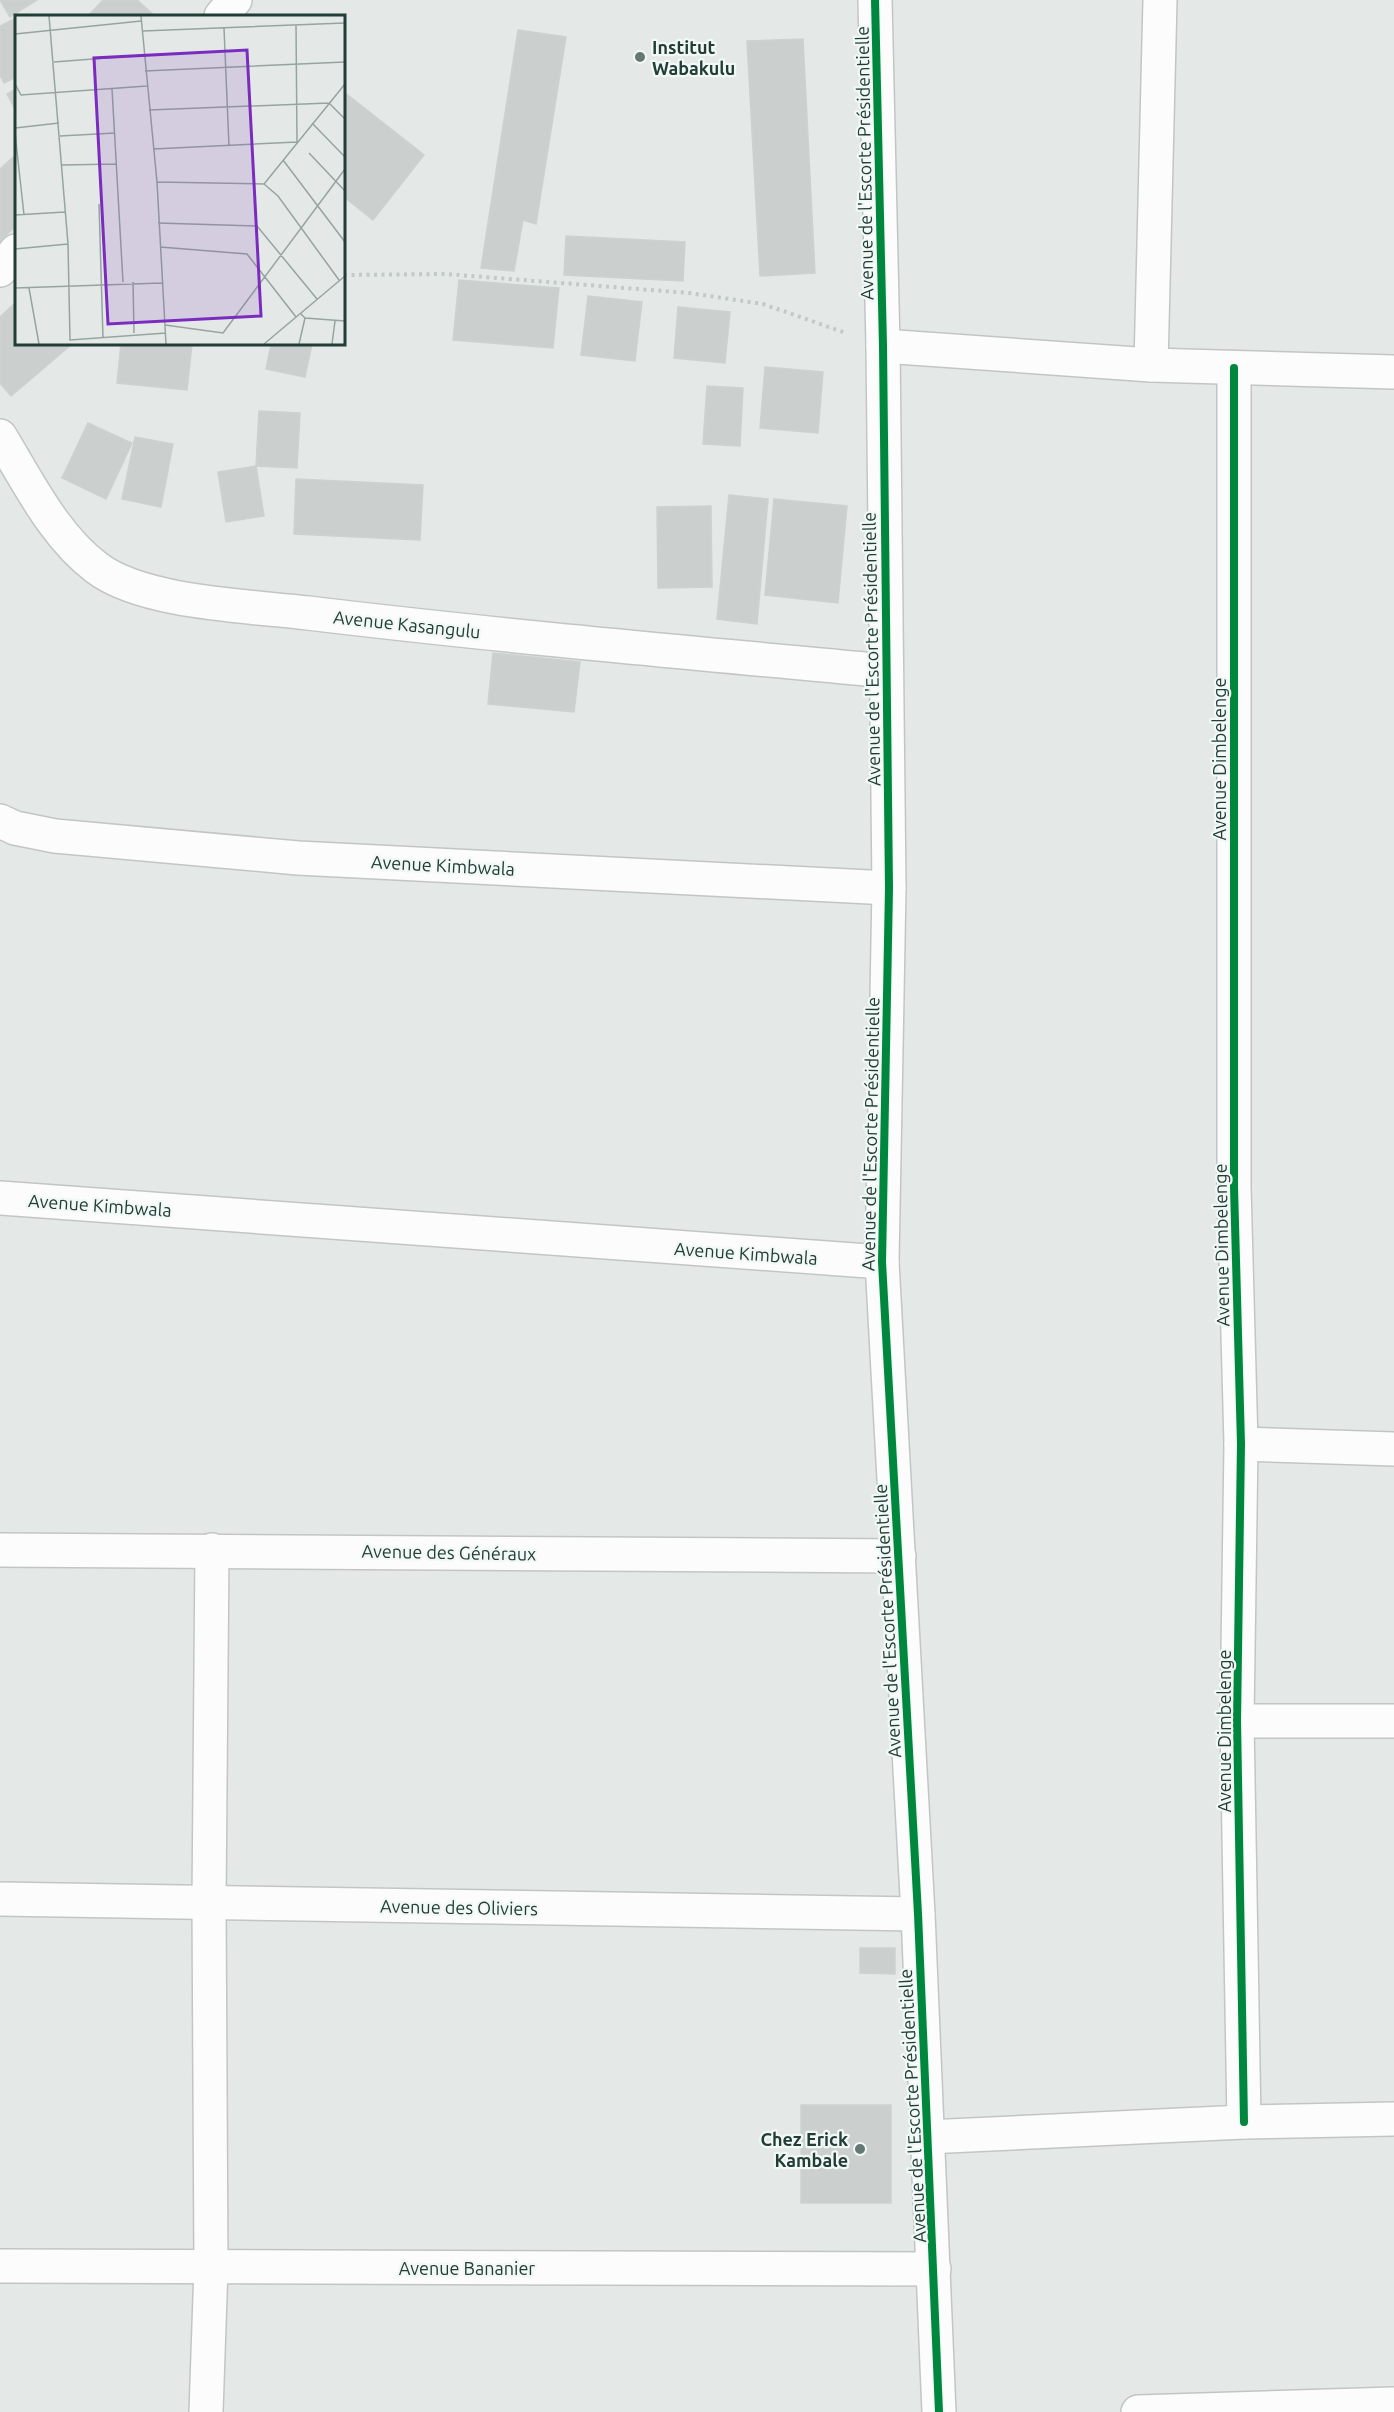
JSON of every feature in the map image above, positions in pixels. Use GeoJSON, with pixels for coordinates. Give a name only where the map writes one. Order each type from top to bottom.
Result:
{"type":"FeatureCollection","features":[{"type":"Feature","properties":{"kind":"street"},"geometry":{"type":"LineString","coordinates":[[222,15],[235,0]]}},
{"type":"Feature","properties":{"kind":"street","name":"Avenue de l'Escorte Présidentielle"},"geometry":{"type":"LineString","coordinates":[[875,0],[883,346],[889,888],[882,1262],[918,1914],[939,2412]]}},
{"type":"Feature","properties":{"kind":"street"},"geometry":{"type":"LineString","coordinates":[[1151,365],[1160,0]]}},
{"type":"Feature","properties":{"kind":"street"},"geometry":{"type":"LineString","coordinates":[[0,270],[15,251]]}},
{"type":"Feature","properties":{"kind":"street"},"geometry":{"type":"LineString","coordinates":[[883,346],[1151,365],[1394,372]]}},
{"type":"Feature","properties":{"kind":"street","name":"Avenue Dimbelenge"},"geometry":{"type":"LineString","coordinates":[[1234,368],[1234,1187],[1240,1444],[1237,1720],[1244,2122]]}},
{"type":"Feature","properties":{"kind":"street","name":"Avenue Kasangulu"},"geometry":{"type":"LineString","coordinates":[[0,436],[40,502],[70,543],[97,568],[136,590],[362,620],[886,671]]}},
{"type":"Feature","properties":{"kind":"street","name":"Avenue Kimbwala"},"geometry":{"type":"LineString","coordinates":[[0,821],[15,828],[55,836],[298,858],[889,888]]}},
{"type":"Feature","properties":{"kind":"street","name":"Avenue Kimbwala"},"geometry":{"type":"LineString","coordinates":[[0,1198],[882,1262]]}},
{"type":"Feature","properties":{"kind":"street"},"geometry":{"type":"LineString","coordinates":[[1240,1444],[1394,1449]]}},
{"type":"Feature","properties":{"kind":"street","name":"Avenue des Généraux"},"geometry":{"type":"LineString","coordinates":[[0,1550],[899,1556]]}},
{"type":"Feature","properties":{"kind":"street"},"geometry":{"type":"LineString","coordinates":[[206,2412],[211,2267],[209,1903],[212,1550]]}},
{"type":"Feature","properties":{"kind":"street"},"geometry":{"type":"LineString","coordinates":[[1237,1720],[1394,1721]]}},
{"type":"Feature","properties":{"kind":"street","name":"Avenue des Oliviers"},"geometry":{"type":"LineString","coordinates":[[0,1899],[918,1914]]}},
{"type":"Feature","properties":{"kind":"street"},"geometry":{"type":"LineString","coordinates":[[927,2137],[1244,2122],[1394,2119]]}},
{"type":"Feature","properties":{"kind":"street","name":"Avenue Bananier"},"geometry":{"type":"LineString","coordinates":[[0,2266],[934,2269]]}},
{"type":"Feature","properties":{"kind":"street"},"geometry":{"type":"LineString","coordinates":[[1138,2412],[1394,2404]]}},
{"type":"Feature","properties":{"kind":"path"},"geometry":{"type":"LineString","coordinates":[[345,275],[446,274],[689,293],[763,304],[883,346]]}},
{"type":"Feature","properties":{"kind":"building"},"geometry":{"type":"Polygon","coordinates":[[[0,0],[37,0],[10,17],[0,0]]]}},
{"type":"Feature","properties":{"kind":"building"},"geometry":{"type":"Polygon","coordinates":[[[103,0],[137,0],[154,15],[89,15],[103,0]]]}},
{"type":"Feature","properties":{"kind":"building"},"geometry":{"type":"Polygon","coordinates":[[[15,18],[15,78],[4,83],[0,75],[0,26],[15,18]]]}},
{"type":"Feature","properties":{"kind":"building"},"geometry":{"type":"Polygon","coordinates":[[[518,30],[566,37],[536,224],[523,220],[514,271],[481,268],[518,30]]]}},
{"type":"Feature","properties":{"kind":"building"},"geometry":{"type":"Polygon","coordinates":[[[803,39],[815,273],[760,276],[747,41],[803,39]]]}},
{"type":"Feature","properties":{"kind":"building"},"geometry":{"type":"Polygon","coordinates":[[[15,90],[15,109],[7,94],[15,90]]]}},
{"type":"Feature","properties":{"kind":"building"},"geometry":{"type":"Polygon","coordinates":[[[345,93],[424,155],[373,220],[345,198],[345,93]]]}},
{"type":"Feature","properties":{"kind":"building"},"geometry":{"type":"Polygon","coordinates":[[[13,157],[15,160],[15,227],[0,241],[0,169],[13,157]]]}},
{"type":"Feature","properties":{"kind":"building"},"geometry":{"type":"Polygon","coordinates":[[[566,236],[685,242],[683,281],[564,275],[566,236]]]}},
{"type":"Feature","properties":{"kind":"building"},"geometry":{"type":"Polygon","coordinates":[[[459,280],[559,288],[553,348],[453,340],[459,280]]]}},
{"type":"Feature","properties":{"kind":"building"},"geometry":{"type":"Polygon","coordinates":[[[588,296],[642,302],[635,361],[581,355],[588,296]]]}},
{"type":"Feature","properties":{"kind":"building"},"geometry":{"type":"Polygon","coordinates":[[[15,303],[15,345],[71,345],[11,396],[0,383],[0,317],[15,303]]]}},
{"type":"Feature","properties":{"kind":"building"},"geometry":{"type":"Polygon","coordinates":[[[678,307],[730,312],[725,363],[674,358],[678,307]]]}},
{"type":"Feature","properties":{"kind":"building"},"geometry":{"type":"Polygon","coordinates":[[[121,345],[192,345],[187,390],[117,383],[121,345]]]}},
{"type":"Feature","properties":{"kind":"building"},"geometry":{"type":"Polygon","coordinates":[[[271,345],[312,345],[305,377],[266,369],[271,345]]]}},
{"type":"Feature","properties":{"kind":"building"},"geometry":{"type":"Polygon","coordinates":[[[765,367],[823,372],[818,433],[760,428],[765,367]]]}},
{"type":"Feature","properties":{"kind":"building"},"geometry":{"type":"Polygon","coordinates":[[[707,386],[743,388],[740,446],[703,444],[707,386]]]}},
{"type":"Feature","properties":{"kind":"building"},"geometry":{"type":"Polygon","coordinates":[[[259,411],[300,413],[297,468],[256,466],[259,411]]]}},
{"type":"Feature","properties":{"kind":"building"},"geometry":{"type":"Polygon","coordinates":[[[88,423],[132,443],[106,499],[62,478],[88,423]]]}},
{"type":"Feature","properties":{"kind":"building"},"geometry":{"type":"Polygon","coordinates":[[[135,437],[173,444],[161,507],[122,499],[135,437]]]}},
{"type":"Feature","properties":{"kind":"building"},"geometry":{"type":"Polygon","coordinates":[[[256,466],[264,516],[226,522],[218,472],[256,466]]]}},
{"type":"Feature","properties":{"kind":"building"},"geometry":{"type":"Polygon","coordinates":[[[296,479],[423,485],[420,540],[294,534],[296,479]]]}},
{"type":"Feature","properties":{"kind":"building"},"geometry":{"type":"Polygon","coordinates":[[[729,495],[768,499],[757,624],[717,619],[729,495]]]}},
{"type":"Feature","properties":{"kind":"building"},"geometry":{"type":"Polygon","coordinates":[[[774,499],[847,506],[838,603],[765,595],[774,499]]]}},
{"type":"Feature","properties":{"kind":"building"},"geometry":{"type":"Polygon","coordinates":[[[711,506],[712,587],[658,588],[657,507],[711,506]]]}},
{"type":"Feature","properties":{"kind":"building"},"geometry":{"type":"Polygon","coordinates":[[[493,653],[580,662],[574,712],[488,704],[493,653]]]}},
{"type":"Feature","properties":{"kind":"building"},"geometry":{"type":"Polygon","coordinates":[[[860,1948],[895,1948],[895,1974],[860,1973],[860,1948]]]}},
{"type":"Feature","properties":{"kind":"building"},"geometry":{"type":"Polygon","coordinates":[[[801,2105],[891,2105],[891,2203],[801,2203],[801,2105]]]}},
{"type":"Feature","properties":{"kind":"cycle path"},"geometry":{"type":"LineString","coordinates":[[875,0],[883,346],[889,888],[882,1262],[918,1914],[939,2412]]}},
{"type":"Feature","properties":{"kind":"cycle path"},"geometry":{"type":"LineString","coordinates":[[1234,368],[1234,1187],[1241,1444],[1237,1721],[1244,2122]]}},
{"type":"Feature","properties":{"kind":"place","name":"Institut Wabakulu"},"geometry":{"type":"Point","coordinates":[640,57]}},
{"type":"Feature","properties":{"kind":"place","name":"Chez Erick Kambale"},"geometry":{"type":"Point","coordinates":[860,2149]}}]}
